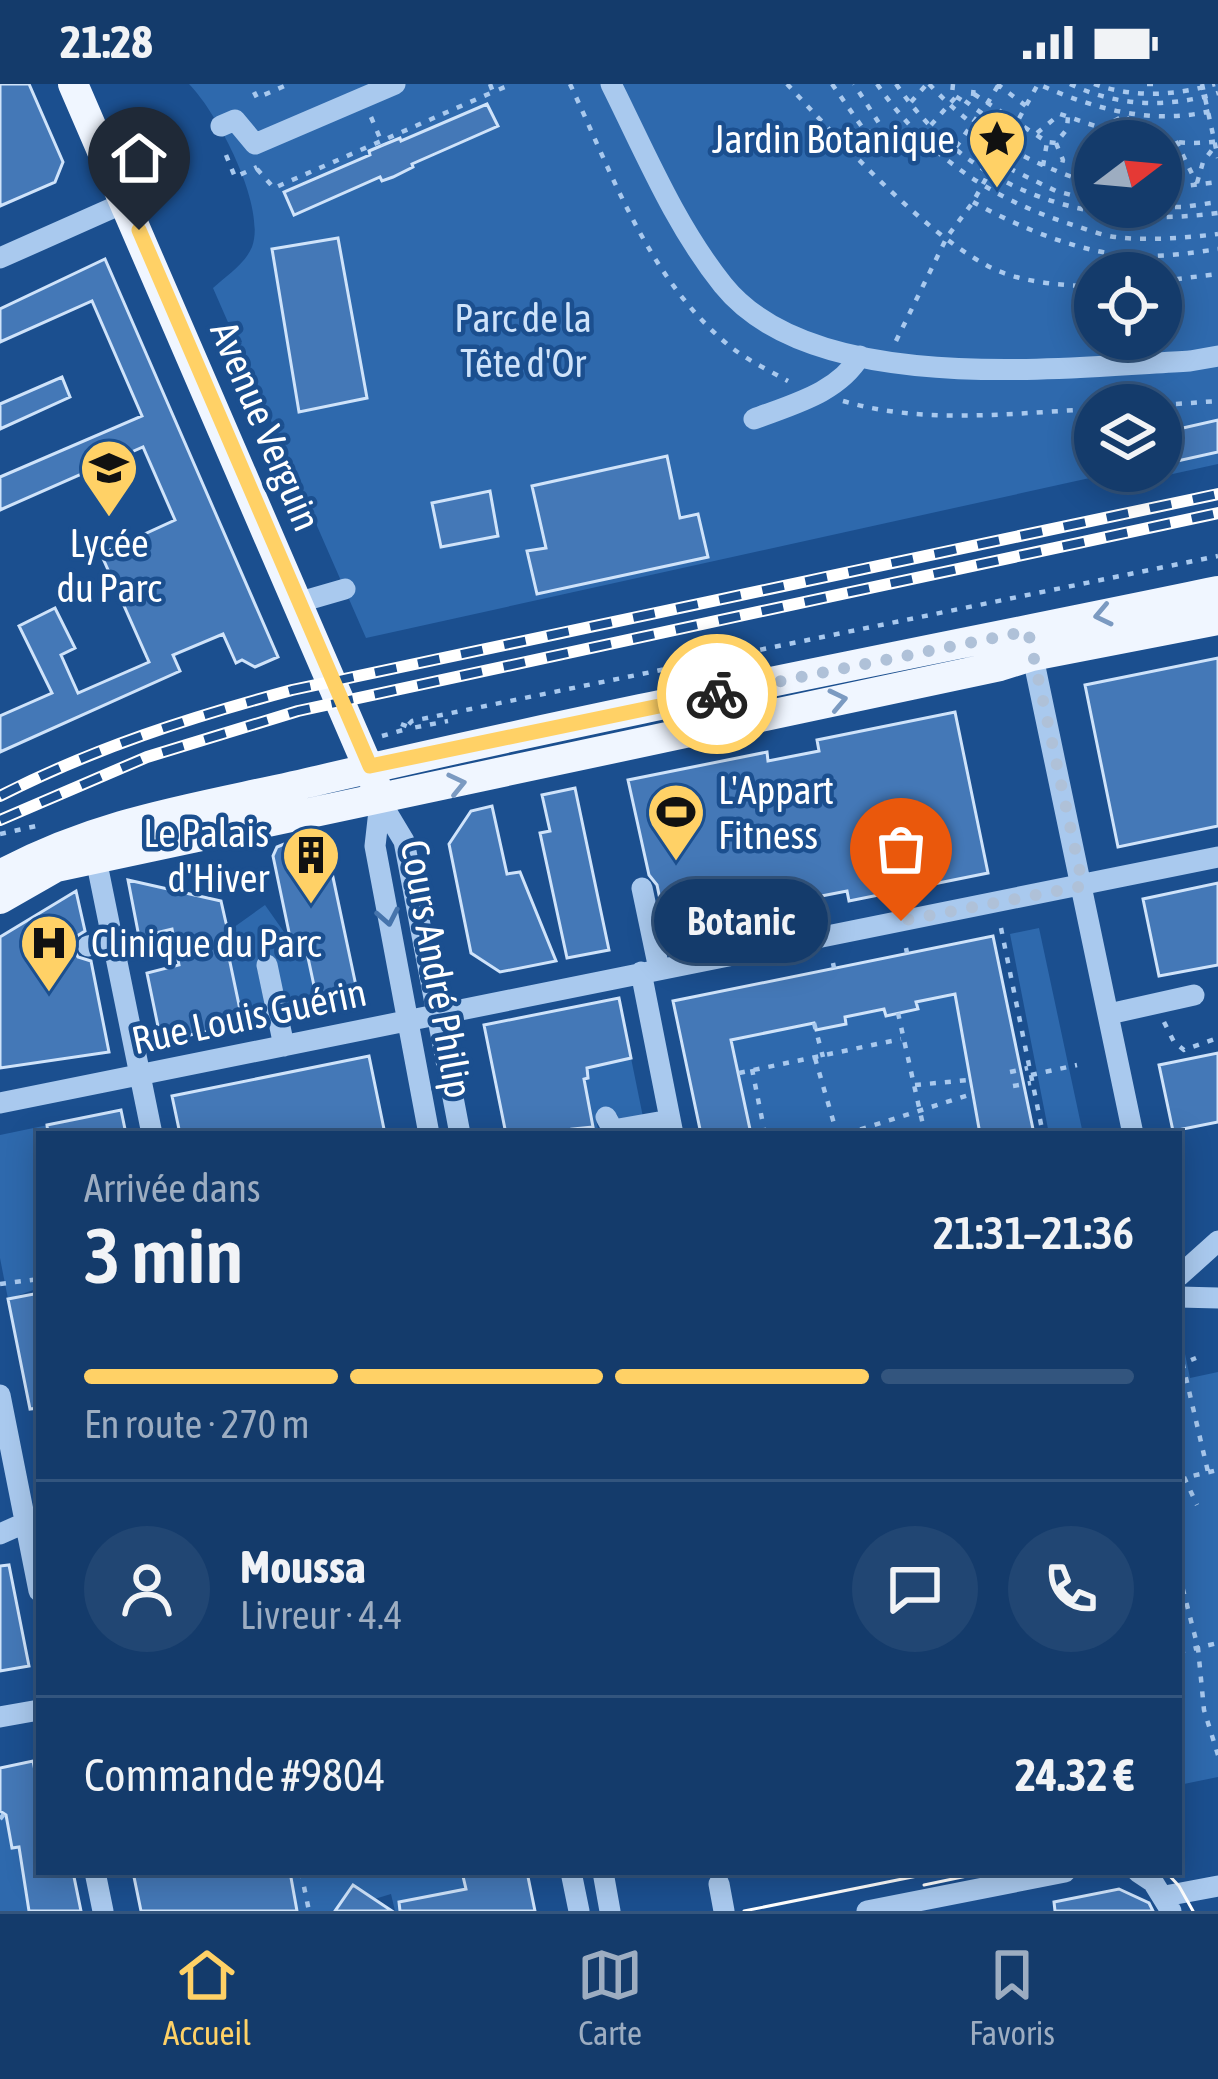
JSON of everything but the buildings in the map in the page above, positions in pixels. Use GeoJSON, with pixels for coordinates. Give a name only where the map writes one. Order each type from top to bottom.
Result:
{"type":"FeatureCollection","features":[{"type":"Feature","properties":{"kind":"main road","name":"Avenue Verguin"},"geometry":{"type":"LineString","coordinates":[[74,84],[370,766],[380,801]]}},
{"type":"Feature","properties":{"kind":"main road"},"geometry":{"type":"LineString","coordinates":[[0,898],[56,867],[1000,666],[1030,643],[1218,591]]}},
{"type":"Feature","properties":{"kind":"main road"},"geometry":{"type":"LineString","coordinates":[[0,875],[107,827],[370,766],[1030,643],[1218,620]]}},
{"type":"Feature","properties":{"kind":"street"},"geometry":{"type":"LineString","coordinates":[[220,127],[235,120],[255,144],[395,84]]}},
{"type":"Feature","properties":{"kind":"street"},"geometry":{"type":"LineString","coordinates":[[611,84],[679,218],[724,287],[762,322],[820,346],[885,362],[984,369],[1218,356]]}},
{"type":"Feature","properties":{"kind":"street"},"geometry":{"type":"LineString","coordinates":[[0,257],[127,202]]}},
{"type":"Feature","properties":{"kind":"street"},"geometry":{"type":"LineString","coordinates":[[754,419],[819,394],[852,370],[860,356]]}},
{"type":"Feature","properties":{"kind":"street"},"geometry":{"type":"LineString","coordinates":[[300,602],[345,589]]}},
{"type":"Feature","properties":{"kind":"street"},"geometry":{"type":"LineString","coordinates":[[1030,643],[1131,1131]]}},
{"type":"Feature","properties":{"kind":"street","name":"Cours André Philip"},"geometry":{"type":"LineString","coordinates":[[380,801],[404,841],[459,1131]]}},
{"type":"Feature","properties":{"kind":"street","name":"Cours André Philip"},"geometry":{"type":"LineString","coordinates":[[380,801],[375,846],[428,1131]]}},
{"type":"Feature","properties":{"kind":"street","name":"Rue Louis Guérin"},"geometry":{"type":"LineString","coordinates":[[0,1103],[1218,857]]}},
{"type":"Feature","properties":{"kind":"street"},"geometry":{"type":"LineString","coordinates":[[96,859],[151,1131]]}},
{"type":"Feature","properties":{"kind":"street"},"geometry":{"type":"LineString","coordinates":[[606,1117],[613,1130],[672,1127],[637,889]]}},
{"type":"Feature","properties":{"kind":"street"},"geometry":{"type":"LineString","coordinates":[[88,946],[111,941]]}},
{"type":"Feature","properties":{"kind":"street"},"geometry":{"type":"LineString","coordinates":[[267,965],[284,1046]]}},
{"type":"Feature","properties":{"kind":"street"},"geometry":{"type":"LineString","coordinates":[[1108,1014],[1194,995]]}},
{"type":"Feature","properties":{"kind":"street"},"geometry":{"type":"LineString","coordinates":[[1183,1272],[1218,1241]]}},
{"type":"Feature","properties":{"kind":"street"},"geometry":{"type":"LineString","coordinates":[[1182,1297],[1218,1298]]}},
{"type":"Feature","properties":{"kind":"street"},"geometry":{"type":"LineString","coordinates":[[0,1395],[32,1520],[36,1561]]}},
{"type":"Feature","properties":{"kind":"street"},"geometry":{"type":"LineString","coordinates":[[0,1534],[32,1520]]}},
{"type":"Feature","properties":{"kind":"street"},"geometry":{"type":"LineString","coordinates":[[0,1718],[36,1711]]}},
{"type":"Feature","properties":{"kind":"street"},"geometry":{"type":"LineString","coordinates":[[96,1875],[104,1911]]}},
{"type":"Feature","properties":{"kind":"street"},"geometry":{"type":"LineString","coordinates":[[572,1875],[579,1911]]}},
{"type":"Feature","properties":{"kind":"street"},"geometry":{"type":"LineString","coordinates":[[604,1875],[610,1911]]}},
{"type":"Feature","properties":{"kind":"street"},"geometry":{"type":"LineString","coordinates":[[867,1911],[1049,1875]]}},
{"type":"Feature","properties":{"kind":"street"},"geometry":{"type":"LineString","coordinates":[[1141,1875],[1168,1904],[1218,1886]]}},
{"type":"Feature","properties":{"kind":"street"},"geometry":{"type":"LineString","coordinates":[[719,1884],[724,1911]]}},
{"type":"Feature","properties":{"kind":"path"},"geometry":{"type":"LineString","coordinates":[[254,92],[257,98],[289,84]]}},
{"type":"Feature","properties":{"kind":"path"},"geometry":{"type":"LineString","coordinates":[[490,84],[493,92]]}},
{"type":"Feature","properties":{"kind":"path"},"geometry":{"type":"LineString","coordinates":[[257,170],[274,188],[512,84]]}},
{"type":"Feature","properties":{"kind":"path"},"geometry":{"type":"LineString","coordinates":[[788,84],[896,193],[988,266],[1033,280],[1074,284]]}},
{"type":"Feature","properties":{"kind":"path"},"geometry":{"type":"LineString","coordinates":[[832,84],[862,127],[877,137],[884,131],[854,84]]}},
{"type":"Feature","properties":{"kind":"path"},"geometry":{"type":"LineString","coordinates":[[877,84],[902,121],[943,160],[1032,212],[1112,237],[1218,234]]}},
{"type":"Feature","properties":{"kind":"path"},"geometry":{"type":"LineString","coordinates":[[896,84],[955,148],[989,172],[1071,208],[1120,218],[1218,214]]}},
{"type":"Feature","properties":{"kind":"path"},"geometry":{"type":"LineString","coordinates":[[910,104],[928,84],[971,125],[1043,166],[1074,177]]}},
{"type":"Feature","properties":{"kind":"path"},"geometry":{"type":"LineString","coordinates":[[974,84],[974,94]]}},
{"type":"Feature","properties":{"kind":"path"},"geometry":{"type":"LineString","coordinates":[[987,104],[998,84],[1026,106]]}},
{"type":"Feature","properties":{"kind":"path"},"geometry":{"type":"LineString","coordinates":[[885,362],[947,237],[973,202],[1038,84],[1079,103],[1125,115],[1218,109]]}},
{"type":"Feature","properties":{"kind":"path"},"geometry":{"type":"LineString","coordinates":[[1070,84],[1111,100],[1156,105],[1218,93]]}},
{"type":"Feature","properties":{"kind":"path"},"geometry":{"type":"LineString","coordinates":[[1094,84],[1156,95],[1214,84]]}},
{"type":"Feature","properties":{"kind":"path"},"geometry":{"type":"LineString","coordinates":[[1147,84],[1162,84]]}},
{"type":"Feature","properties":{"kind":"path"},"geometry":{"type":"LineString","coordinates":[[952,85],[955,98]]}},
{"type":"Feature","properties":{"kind":"path"},"geometry":{"type":"LineString","coordinates":[[1202,86],[1218,158]]}},
{"type":"Feature","properties":{"kind":"path"},"geometry":{"type":"LineString","coordinates":[[965,101],[974,94]]}},
{"type":"Feature","properties":{"kind":"path"},"geometry":{"type":"LineString","coordinates":[[974,94],[1016,124],[1056,143]]}},
{"type":"Feature","properties":{"kind":"path"},"geometry":{"type":"LineString","coordinates":[[930,126],[955,98]]}},
{"type":"Feature","properties":{"kind":"path"},"geometry":{"type":"LineString","coordinates":[[955,98],[1010,134]]}},
{"type":"Feature","properties":{"kind":"path"},"geometry":{"type":"LineString","coordinates":[[955,148],[980,112]]}},
{"type":"Feature","properties":{"kind":"path"},"geometry":{"type":"LineString","coordinates":[[1037,133],[1060,114],[1079,120]]}},
{"type":"Feature","properties":{"kind":"path"},"geometry":{"type":"LineString","coordinates":[[1116,120],[1125,115]]}},
{"type":"Feature","properties":{"kind":"path"},"geometry":{"type":"LineString","coordinates":[[1125,115],[1130,120]]}},
{"type":"Feature","properties":{"kind":"path"},"geometry":{"type":"LineString","coordinates":[[1056,143],[1067,129],[1068,116]]}},
{"type":"Feature","properties":{"kind":"path"},"geometry":{"type":"LineString","coordinates":[[1182,141],[1216,143]]}},
{"type":"Feature","properties":{"kind":"path"},"geometry":{"type":"LineString","coordinates":[[1043,166],[1047,142]]}},
{"type":"Feature","properties":{"kind":"path"},"geometry":{"type":"LineString","coordinates":[[1056,143],[1064,160],[1059,172]]}},
{"type":"Feature","properties":{"kind":"path"},"geometry":{"type":"LineString","coordinates":[[1197,184],[1203,162],[1216,143]]}},
{"type":"Feature","properties":{"kind":"path"},"geometry":{"type":"LineString","coordinates":[[1182,153],[1197,184]]}},
{"type":"Feature","properties":{"kind":"path"},"geometry":{"type":"LineString","coordinates":[[996,161],[1074,196]]}},
{"type":"Feature","properties":{"kind":"path"},"geometry":{"type":"LineString","coordinates":[[1182,186],[1218,182]]}},
{"type":"Feature","properties":{"kind":"path"},"geometry":{"type":"LineString","coordinates":[[973,202],[1014,224],[1115,254],[1218,249]]}},
{"type":"Feature","properties":{"kind":"path"},"geometry":{"type":"LineString","coordinates":[[1182,207],[1218,202]]}},
{"type":"Feature","properties":{"kind":"path"},"geometry":{"type":"LineString","coordinates":[[1182,278],[1218,274]]}},
{"type":"Feature","properties":{"kind":"path"},"geometry":{"type":"LineString","coordinates":[[1182,404],[1218,401]]}},
{"type":"Feature","properties":{"kind":"path"},"geometry":{"type":"LineString","coordinates":[[406,727],[412,721],[591,689],[1218,556]]}},
{"type":"Feature","properties":{"kind":"path"},"geometry":{"type":"LineString","coordinates":[[1001,928],[1042,1131]]}},
{"type":"Feature","properties":{"kind":"path"},"geometry":{"type":"LineString","coordinates":[[898,1013],[925,1131]]}},
{"type":"Feature","properties":{"kind":"path"},"geometry":{"type":"LineString","coordinates":[[1160,1022],[1168,1025],[1174,1042],[1184,1050],[1218,1038]]}},
{"type":"Feature","properties":{"kind":"path"},"geometry":{"type":"LineString","coordinates":[[814,1023],[840,1131]]}},
{"type":"Feature","properties":{"kind":"path"},"geometry":{"type":"LineString","coordinates":[[739,1073],[901,1039]]}},
{"type":"Feature","properties":{"kind":"path"},"geometry":{"type":"LineString","coordinates":[[1013,1086],[1031,1075],[1077,1065]]}},
{"type":"Feature","properties":{"kind":"path"},"geometry":{"type":"LineString","coordinates":[[752,1069],[764,1131]]}},
{"type":"Feature","properties":{"kind":"path"},"geometry":{"type":"LineString","coordinates":[[1010,1072],[1031,1075]]}},
{"type":"Feature","properties":{"kind":"path"},"geometry":{"type":"LineString","coordinates":[[914,1085],[969,1080]]}},
{"type":"Feature","properties":{"kind":"path"},"geometry":{"type":"LineString","coordinates":[[852,1131],[972,1094]]}},
{"type":"Feature","properties":{"kind":"path"},"geometry":{"type":"LineString","coordinates":[[0,1284],[36,1279]]}},
{"type":"Feature","properties":{"kind":"path"},"geometry":{"type":"LineString","coordinates":[[1182,1361],[1208,1472]]}},
{"type":"Feature","properties":{"kind":"path"},"geometry":{"type":"LineString","coordinates":[[1197,1505],[1182,1478],[1218,1470]]}},
{"type":"Feature","properties":{"kind":"path"},"geometry":{"type":"LineString","coordinates":[[1182,1585],[1198,1648],[1204,1710],[1218,1756]]}},
{"type":"Feature","properties":{"kind":"path"},"geometry":{"type":"LineString","coordinates":[[1182,1614],[1190,1613]]}},
{"type":"Feature","properties":{"kind":"path"},"geometry":{"type":"LineString","coordinates":[[1182,1651],[1218,1643]]}},
{"type":"Feature","properties":{"kind":"path"},"geometry":{"type":"LineString","coordinates":[[302,1875],[309,1911]]}},
{"type":"Feature","properties":{"kind":"green space","name":"Parc de la Tête d'Or"},"geometry":{"type":"Polygon","coordinates":[[[189,84],[1218,84],[1218,464],[1182,472],[1182,384],[1074,384],[1074,482],[366,638],[213,288],[245,259],[255,230],[246,185],[225,137],[189,84]]]}},
{"type":"Feature","properties":{"kind":"green space"},"geometry":{"type":"Polygon","coordinates":[[[265,905],[291,942],[304,939],[318,1003],[286,1009],[276,963],[257,968],[267,1015],[242,1019],[227,948],[239,945],[230,930],[265,905]]]}},
{"type":"Feature","properties":{"kind":"green space"},"geometry":{"type":"Polygon","coordinates":[[[1039,928],[1082,1131],[1048,1131],[1010,934],[1039,928]]]}},
{"type":"Feature","properties":{"kind":"green space"},"geometry":{"type":"Polygon","coordinates":[[[955,994],[977,1086],[970,1088],[979,1131],[750,1131],[731,1040],[955,994]]]}},
{"type":"Feature","properties":{"kind":"green space"},"geometry":{"type":"Polygon","coordinates":[[[631,1058],[643,1117],[619,1122],[617,1114],[596,1119],[598,1131],[552,1131],[578,1080],[588,1078],[587,1068],[631,1058]]]}},
{"type":"Feature","properties":{"kind":"green space"},"geometry":{"type":"Polygon","coordinates":[[[72,1120],[74,1131],[36,1131],[36,1289],[8,1299],[0,1258],[0,1135],[72,1120]]]}},
{"type":"Feature","properties":{"kind":"green space"},"geometry":{"type":"Polygon","coordinates":[[[1182,1339],[1190,1378],[1218,1372],[1218,1777],[1182,1784],[1182,1339]]]}},
{"type":"Feature","properties":{"kind":"green space"},"geometry":{"type":"Polygon","coordinates":[[[0,1811],[13,1820],[12,1848],[19,1847],[34,1885],[24,1887],[29,1911],[0,1911],[0,1811]]]}},
{"type":"Feature","properties":{"kind":"green space"},"geometry":{"type":"Polygon","coordinates":[[[291,1875],[463,1875],[466,1889],[407,1900],[409,1911],[395,1911],[391,1894],[335,1911],[297,1911],[291,1875]]]}},
{"type":"Feature","properties":{"kind":"tram line"},"geometry":{"type":"LineString","coordinates":[[744,1911],[922,1875]]}},
{"type":"Feature","properties":{"kind":"tram line"},"geometry":{"type":"LineString","coordinates":[[924,1885],[972,1875]]}},
{"type":"Feature","properties":{"kind":"tram line"},"geometry":{"type":"LineString","coordinates":[[1169,1875],[1193,1911]]}},
{"type":"Feature","properties":{"kind":"railway"},"geometry":{"type":"LineString","coordinates":[[0,796],[143,735],[292,690],[1218,494]]}},
{"type":"Feature","properties":{"kind":"railway"},"geometry":{"type":"LineString","coordinates":[[0,820],[147,757],[298,711],[1218,513]]}},
{"type":"Feature","properties":{"kind":"way so far"},"geometry":{"type":"LineString","coordinates":[[717,694],[1028,631],[1083,886],[901,921]]}},
{"type":"Feature","properties":{"kind":"place","name":"Jardin Botanique"},"geometry":{"type":"Point","coordinates":[997,190]}},
{"type":"Feature","properties":{"kind":"place","name":"Lycée du Parc"},"geometry":{"type":"Point","coordinates":[109,519]}},
{"type":"Feature","properties":{"kind":"place","name":"L'Appart Fitness"},"geometry":{"type":"Point","coordinates":[676,863]}},
{"type":"Feature","properties":{"kind":"place","name":"Le Palais d'Hiver"},"geometry":{"type":"Point","coordinates":[311,906]}},
{"type":"Feature","properties":{"kind":"place","name":"Botanic"},"geometry":{"type":"Point","coordinates":[901,921]}},
{"type":"Feature","properties":{"kind":"place","name":"Clinique du Parc"},"geometry":{"type":"Point","coordinates":[49,994]}},
{"type":"Feature","properties":{"kind":"route"},"geometry":{"type":"LineString","coordinates":[[139,230],[370,766],[717,694]]}}]}
